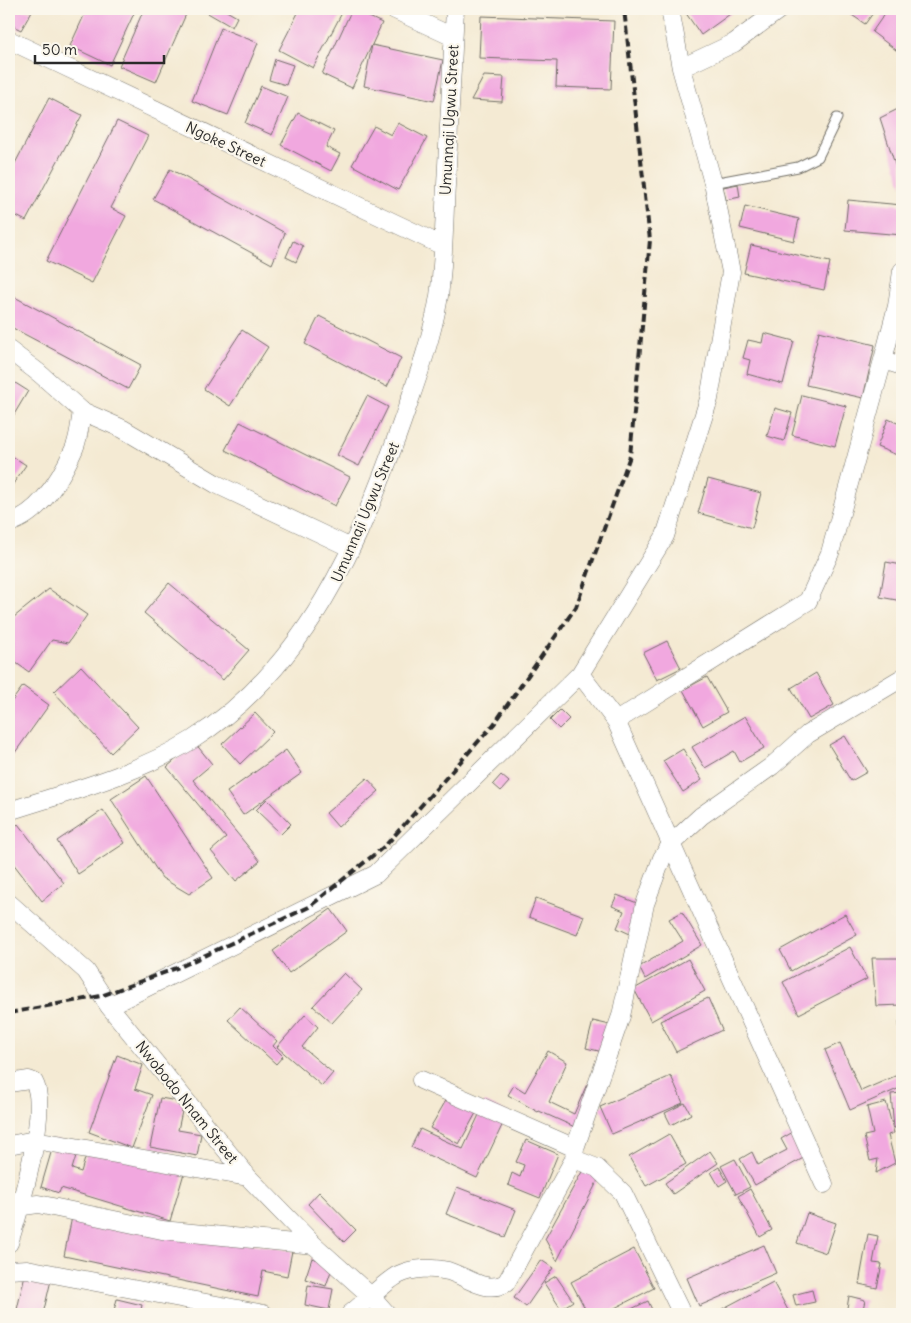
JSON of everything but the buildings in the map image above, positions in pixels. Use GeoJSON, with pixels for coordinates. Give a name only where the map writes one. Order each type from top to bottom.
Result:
{"type":"FeatureCollection","features":[{"type":"Feature","properties":{"kind":"street"},"geometry":{"type":"LineString","coordinates":[[393,9],[453,37]]}},
{"type":"Feature","properties":{"kind":"street","name":"Umunnaji Ugwu Street"},"geometry":{"type":"LineString","coordinates":[[9,811],[83,790],[160,758],[194,738],[245,699],[274,671],[326,598],[351,548],[386,467],[428,343],[438,298],[443,246],[454,9]]}},
{"type":"Feature","properties":{"kind":"street"},"geometry":{"type":"LineString","coordinates":[[109,1006],[376,874],[580,674],[665,536],[709,399],[731,272],[714,183],[681,68],[670,9]]}},
{"type":"Feature","properties":{"kind":"street"},"geometry":{"type":"LineString","coordinates":[[681,68],[734,43],[780,9]]}},
{"type":"Feature","properties":{"kind":"street","name":"Ngoke Street"},"geometry":{"type":"LineString","coordinates":[[9,40],[443,246]]}},
{"type":"Feature","properties":{"kind":"street"},"geometry":{"type":"LineString","coordinates":[[616,721],[808,602],[830,553],[897,306],[902,271]]}},
{"type":"Feature","properties":{"kind":"street"},"geometry":{"type":"LineString","coordinates":[[9,350],[39,373],[82,411],[123,429],[216,484],[351,548]]}},
{"type":"Feature","properties":{"kind":"street"},"geometry":{"type":"LineString","coordinates":[[883,360],[902,366]]}},
{"type":"Feature","properties":{"kind":"street"},"geometry":{"type":"LineString","coordinates":[[16,521],[51,491],[75,448],[82,411]]}},
{"type":"Feature","properties":{"kind":"street"},"geometry":{"type":"LineString","coordinates":[[580,674],[616,721],[824,1184]]}},
{"type":"Feature","properties":{"kind":"street"},"geometry":{"type":"LineString","coordinates":[[350,1314],[397,1275],[434,1268],[449,1271],[483,1286],[491,1287],[506,1283],[574,1154],[621,1016],[645,904],[662,858],[672,843],[702,816],[772,766],[808,734],[902,678]]}},
{"type":"Feature","properties":{"kind":"street","name":"Nwobodo Nnam Street"},"geometry":{"type":"LineString","coordinates":[[9,903],[86,971],[109,1006],[248,1177],[314,1245],[372,1296],[387,1314]]}},
{"type":"Feature","properties":{"kind":"street"},"geometry":{"type":"LineString","coordinates":[[9,1083],[29,1080],[36,1086],[38,1094],[35,1140],[15,1206],[9,1243]]}},
{"type":"Feature","properties":{"kind":"street"},"geometry":{"type":"LineString","coordinates":[[421,1080],[574,1154],[597,1168],[623,1193],[682,1314]]}},
{"type":"Feature","properties":{"kind":"street"},"geometry":{"type":"LineString","coordinates":[[9,1145],[35,1140],[248,1177]]}},
{"type":"Feature","properties":{"kind":"street"},"geometry":{"type":"LineString","coordinates":[[15,1206],[38,1204],[162,1230],[314,1245]]}},
{"type":"Feature","properties":{"kind":"street"},"geometry":{"type":"LineString","coordinates":[[9,1270],[27,1269],[264,1314]]}},
{"type":"Feature","properties":{"kind":"lane"},"geometry":{"type":"LineString","coordinates":[[714,183],[798,167],[818,157],[837,118]]}},
{"type":"Feature","properties":{"kind":"railway"},"geometry":{"type":"LineString","coordinates":[[9,1013],[101,996],[182,966],[309,907],[386,845],[494,724],[576,607],[630,456],[650,240],[624,9]]}}]}
